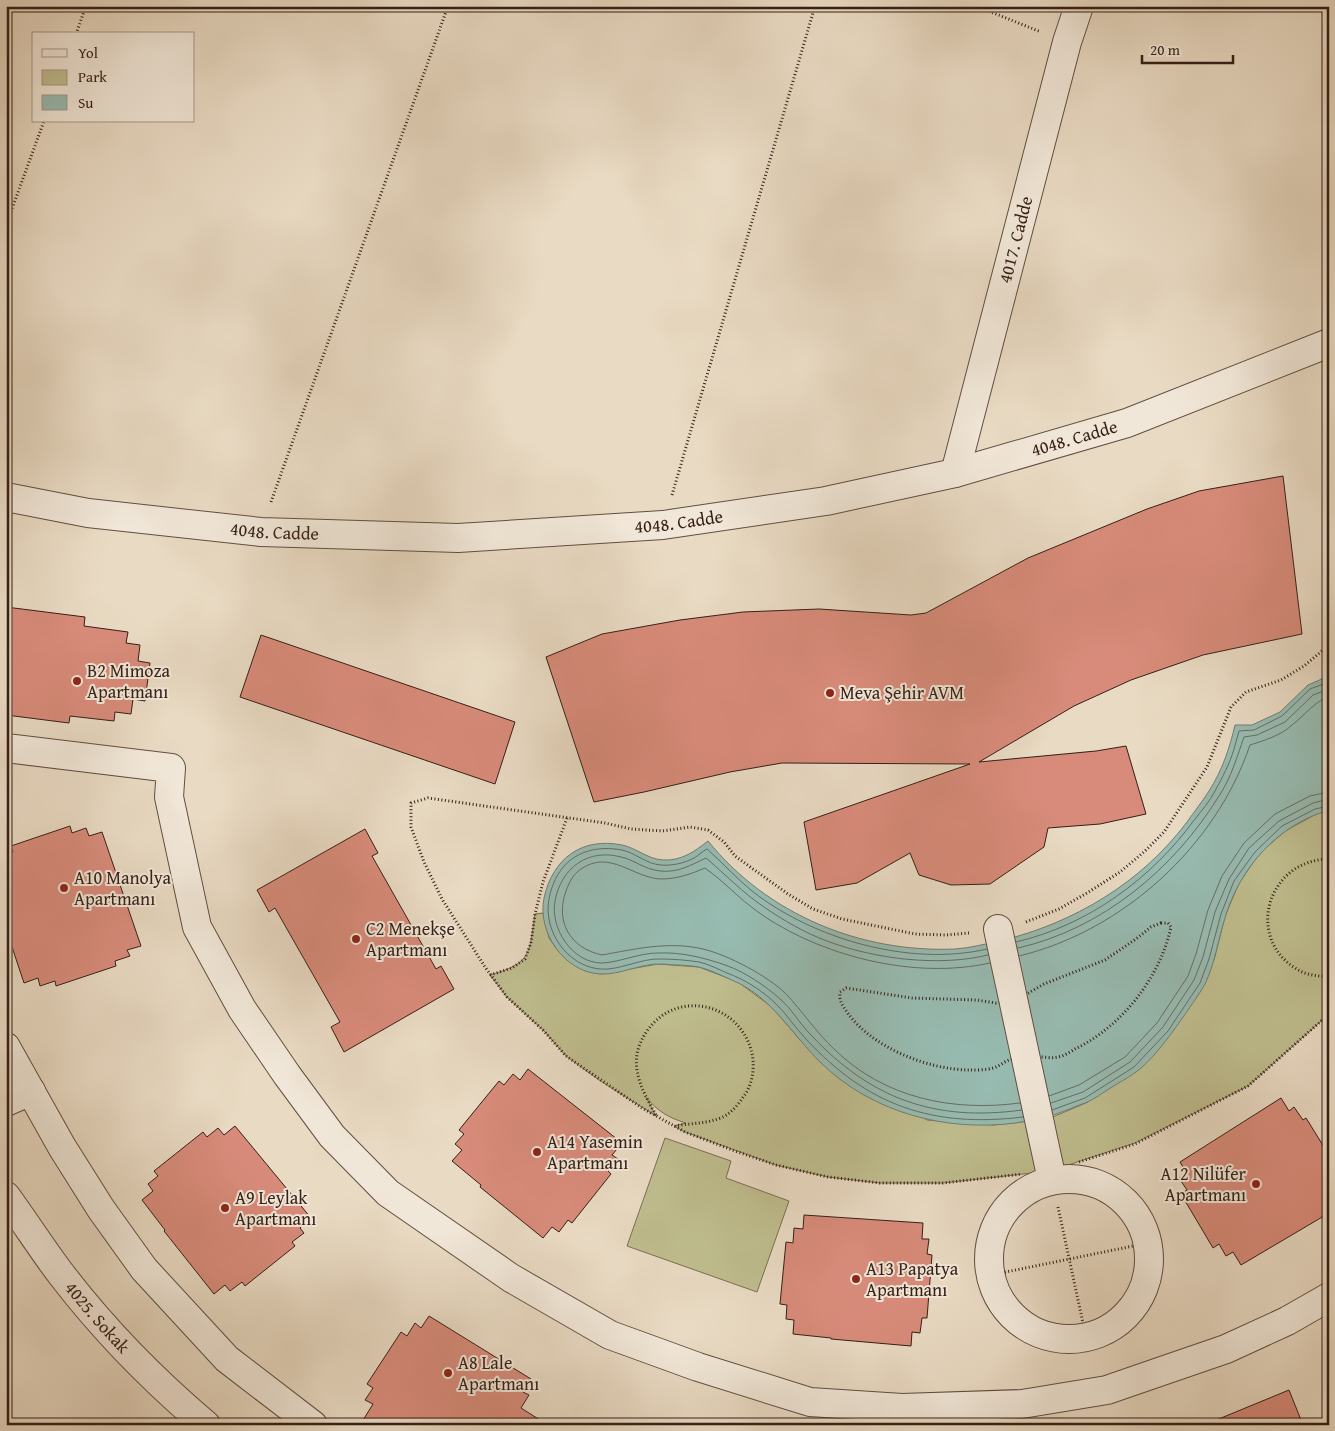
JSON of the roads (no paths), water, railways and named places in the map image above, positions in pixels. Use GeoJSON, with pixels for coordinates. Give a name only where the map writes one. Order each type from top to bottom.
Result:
{"type":"FeatureCollection","features":[{"type":"Feature","properties":{"kind":"street","name":"4017. Cadde"},"geometry":{"type":"LineString","coordinates":[[955,473],[1067,42],[1079,6]]}},
{"type":"Feature","properties":{"kind":"street","name":"4048. Cadde"},"geometry":{"type":"LineString","coordinates":[[6,497],[88,513],[261,532],[458,538],[663,525],[826,501],[955,473],[1127,423],[1329,343]]}},
{"type":"Feature","properties":{"kind":"street"},"geometry":{"type":"LineString","coordinates":[[6,748],[171,768],[169,796],[197,928],[242,1009],[332,1136],[388,1193],[511,1278],[610,1335],[698,1367],[810,1402],[902,1408],[1022,1404],[1107,1390],[1162,1372],[1235,1345],[1287,1321],[1329,1297]]}},
{"type":"Feature","properties":{"kind":"street"},"geometry":{"type":"LineString","coordinates":[[999,933],[1051,1175]]}},
{"type":"Feature","properties":{"kind":"street"},"geometry":{"type":"LineString","coordinates":[[6,1046],[62,1147],[101,1209],[144,1269],[227,1359],[313,1425]]}},
{"type":"Feature","properties":{"kind":"street"},"geometry":{"type":"LineString","coordinates":[[6,1102],[31,1090]]}},
{"type":"Feature","properties":{"kind":"street"},"geometry":{"type":"LineString","coordinates":[[1051,1175],[1076,1178],[1098,1184],[1119,1195],[1136,1212],[1146,1234],[1150,1259],[1146,1283],[1136,1305],[1119,1323],[1098,1335],[1074,1340],[1050,1337],[1027,1328],[1009,1312],[996,1292],[989,1269],[990,1245],[997,1223],[1011,1203],[1051,1175]]}},
{"type":"Feature","properties":{"kind":"street","name":"4025. Sokak"},"geometry":{"type":"LineString","coordinates":[[6,1196],[62,1274],[110,1333],[179,1402],[206,1425]]}},
{"type":"Feature","properties":{"kind":"water"},"geometry":{"type":"Polygon","coordinates":[[[1329,677],[1329,810],[1293,826],[1264,850],[1251,865],[1232,899],[1205,984],[1157,1052],[1133,1074],[1086,1103],[1038,1120],[990,1125],[963,1124],[911,1115],[886,1106],[840,1080],[820,1062],[770,1006],[759,996],[734,981],[699,967],[662,964],[646,965],[608,974],[587,972],[575,966],[556,948],[545,924],[543,911],[548,884],[562,862],[582,848],[594,844],[608,843],[632,848],[652,858],[670,860],[687,855],[708,841],[732,867],[759,890],[788,909],[819,924],[851,936],[885,944],[920,949],[955,949],[1000,941],[1027,933],[1080,912],[1127,882],[1149,864],[1169,844],[1209,791],[1225,759],[1235,725],[1252,725],[1280,712],[1308,685],[1329,677]]]}},
{"type":"Feature","properties":{"kind":"place","name":"B2 Mimoza Apartmanı"},"geometry":{"type":"Point","coordinates":[77,681]}},
{"type":"Feature","properties":{"kind":"place","name":"Meva Şehir AVM"},"geometry":{"type":"Point","coordinates":[830,693]}},
{"type":"Feature","properties":{"kind":"place","name":"A10 Manolya Apartmanı"},"geometry":{"type":"Point","coordinates":[64,888]}},
{"type":"Feature","properties":{"kind":"place","name":"C2 Menekşe Apartmanı"},"geometry":{"type":"Point","coordinates":[356,939]}},
{"type":"Feature","properties":{"kind":"place","name":"A14 Yasemin Apartmanı"},"geometry":{"type":"Point","coordinates":[537,1152]}},
{"type":"Feature","properties":{"kind":"place","name":"A12 Nilüfer Apartmanı"},"geometry":{"type":"Point","coordinates":[1256,1184]}},
{"type":"Feature","properties":{"kind":"place","name":"A9 Leylak Apartmanı"},"geometry":{"type":"Point","coordinates":[225,1208]}},
{"type":"Feature","properties":{"kind":"place","name":"A13 Papatya Apartmanı"},"geometry":{"type":"Point","coordinates":[856,1279]}},
{"type":"Feature","properties":{"kind":"place","name":"A8 Lale Apartmanı"},"geometry":{"type":"Point","coordinates":[448,1373]}}]}
